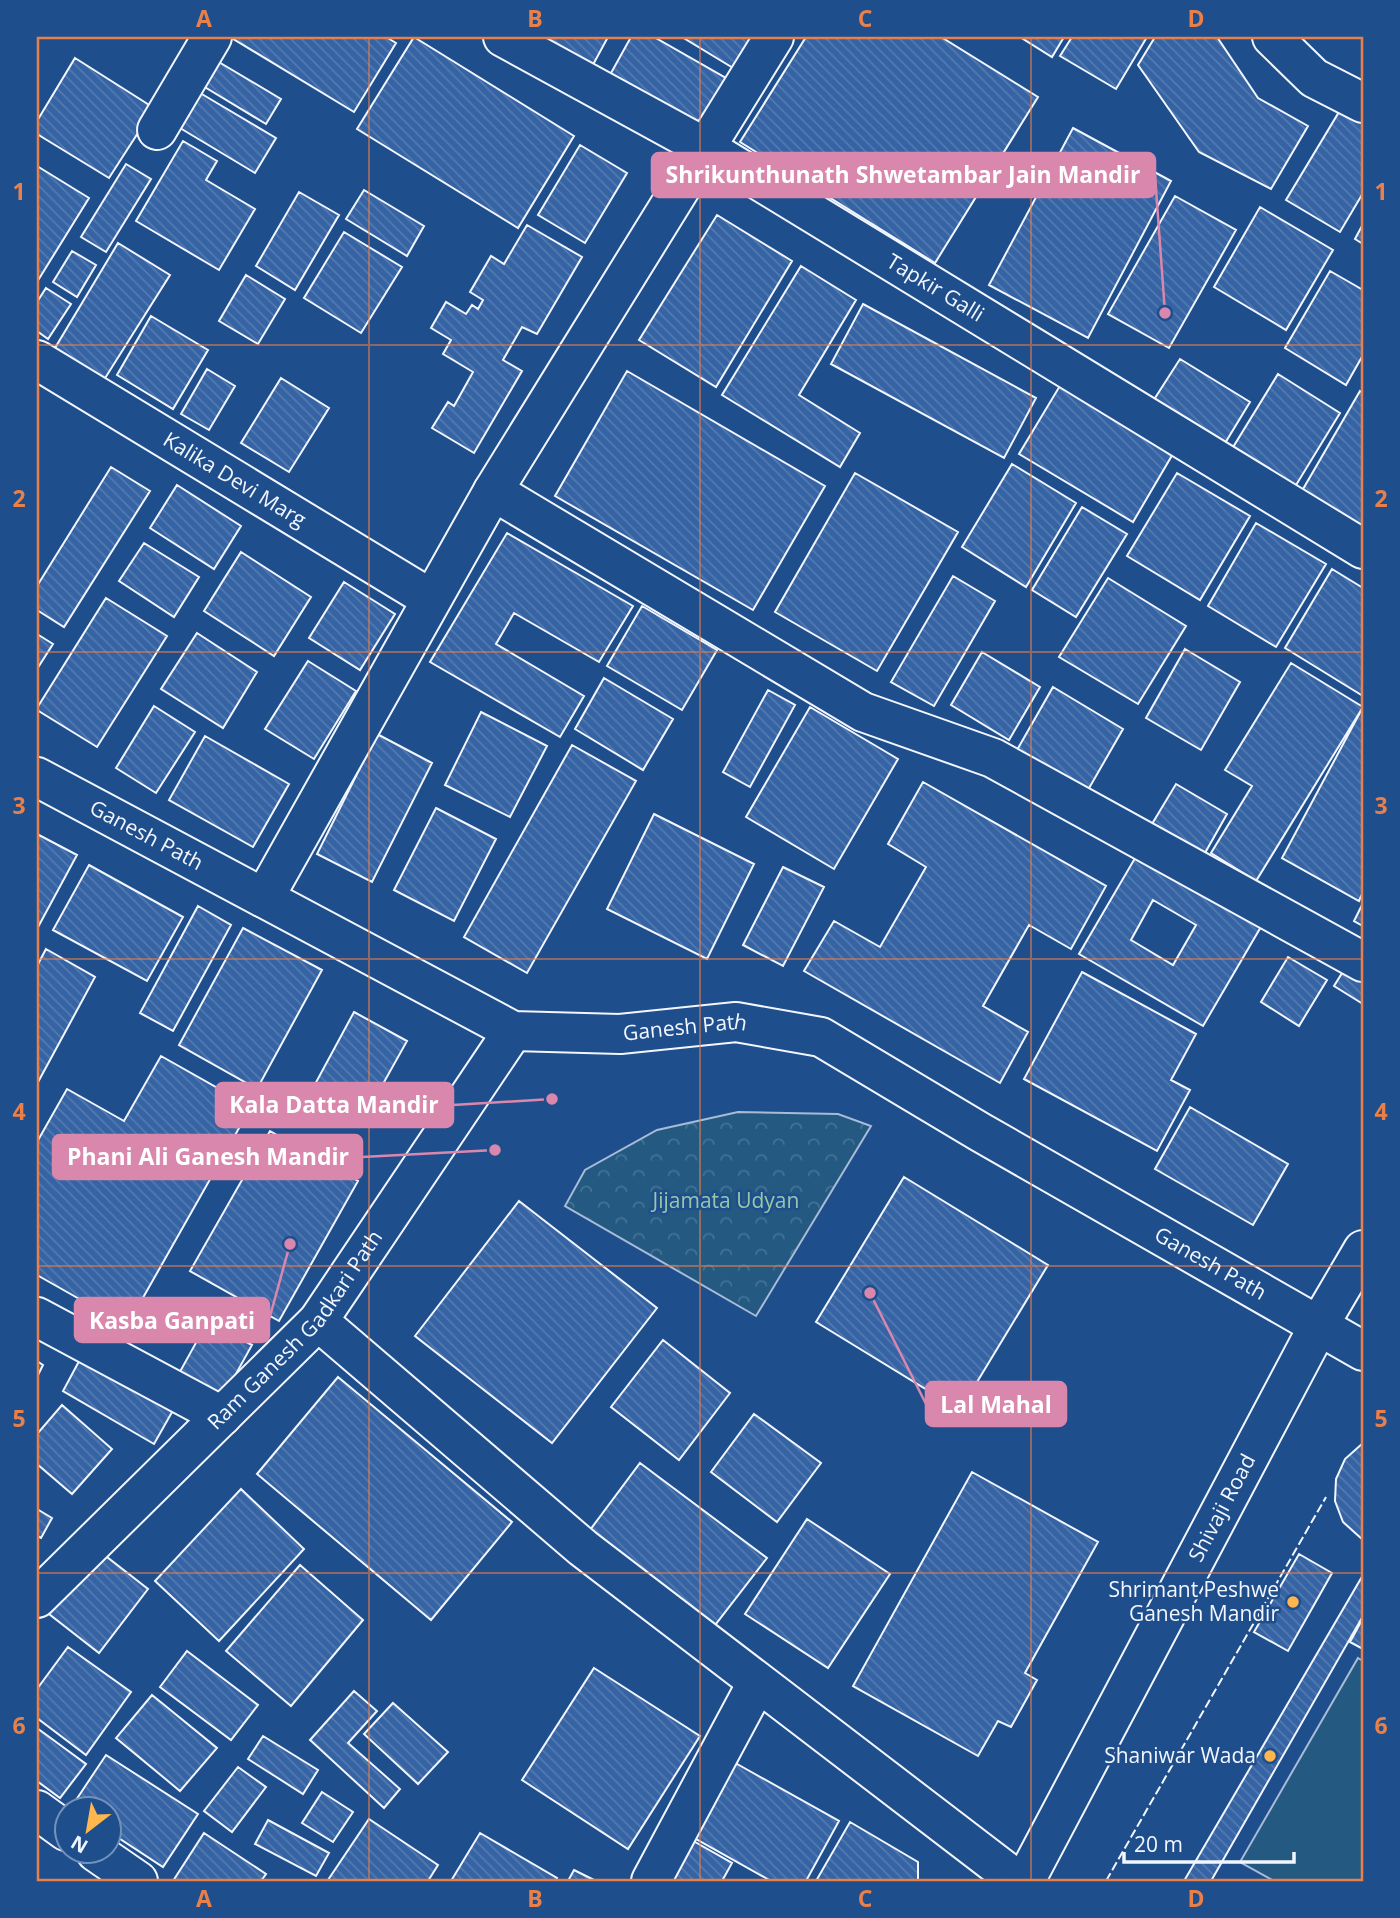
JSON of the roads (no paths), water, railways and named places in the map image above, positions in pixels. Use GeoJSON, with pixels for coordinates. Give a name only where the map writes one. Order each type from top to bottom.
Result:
{"type":"FeatureCollection","features":[{"type":"Feature","properties":{"kind":"main road"},"geometry":{"type":"LineString","coordinates":[[157,130],[212,37]]}},
{"type":"Feature","properties":{"kind":"main road","name":"Tapkir Galli"},"geometry":{"type":"LineString","coordinates":[[503,37],[706,148],[1363,549]]}},
{"type":"Feature","properties":{"kind":"main road"},"geometry":{"type":"LineString","coordinates":[[264,898],[493,491],[774,37]]}},
{"type":"Feature","properties":{"kind":"main road"},"geometry":{"type":"LineString","coordinates":[[1272,37],[1314,78],[1363,103]]}},
{"type":"Feature","properties":{"kind":"main road","name":"Kalika Devi Marg"},"geometry":{"type":"LineString","coordinates":[[37,360],[432,599]]}},
{"type":"Feature","properties":{"kind":"main road"},"geometry":{"type":"LineString","coordinates":[[493,491],[863,712],[993,758],[1363,962]]}},
{"type":"Feature","properties":{"kind":"main road","name":"Ganesh Path"},"geometry":{"type":"LineString","coordinates":[[37,777],[513,1031],[620,1034],[736,1022],[821,1037],[980,1132],[1363,1352]]}},
{"type":"Feature","properties":{"kind":"main road","name":"Ram Ganesh Gadkari Path"},"geometry":{"type":"LineString","coordinates":[[37,1598],[318,1321],[513,1031]]}},
{"type":"Feature","properties":{"kind":"main road","name":"Shivaji Road"},"geometry":{"type":"LineString","coordinates":[[1025,1881],[1319,1325],[1363,1250]]}},
{"type":"Feature","properties":{"kind":"main road"},"geometry":{"type":"LineString","coordinates":[[37,1317],[222,1416]]}},
{"type":"Feature","properties":{"kind":"main road"},"geometry":{"type":"LineString","coordinates":[[318,1321],[583,1548],[1018,1881]]}},
{"type":"Feature","properties":{"kind":"main road"},"geometry":{"type":"LineString","coordinates":[[651,1881],[757,1682]]}},
{"type":"Feature","properties":{"kind":"main road"},"geometry":{"type":"LineString","coordinates":[[37,1810],[52,1821]]}},
{"type":"Feature","properties":{"kind":"main road"},"geometry":{"type":"LineString","coordinates":[[116,1866],[138,1881]]}},
{"type":"Feature","properties":{"kind":"place","name":"Shrikunthunath Shwetambar Jain Mandir"},"geometry":{"type":"Point","coordinates":[1165,313]}},
{"type":"Feature","properties":{"kind":"place","name":"Kala Datta Mandir"},"geometry":{"type":"Point","coordinates":[552,1099]}},
{"type":"Feature","properties":{"kind":"place","name":"Phani Ali Ganesh Mandir"},"geometry":{"type":"Point","coordinates":[495,1150]}},
{"type":"Feature","properties":{"kind":"place","name":"Kasba Ganpati"},"geometry":{"type":"Point","coordinates":[290,1244]}},
{"type":"Feature","properties":{"kind":"place","name":"Lal Mahal"},"geometry":{"type":"Point","coordinates":[870,1293]}},
{"type":"Feature","properties":{"kind":"place","name":"Shrimant Peshwe Ganesh Mandir"},"geometry":{"type":"Point","coordinates":[1293,1602]}},
{"type":"Feature","properties":{"kind":"place","name":"Shaniwar Wada"},"geometry":{"type":"Point","coordinates":[1270,1756]}},
{"type":"Feature","properties":{"kind":"park label","name":"Jijamata Udyan"},"geometry":{"type":"Point","coordinates":[726,1201]}}]}
